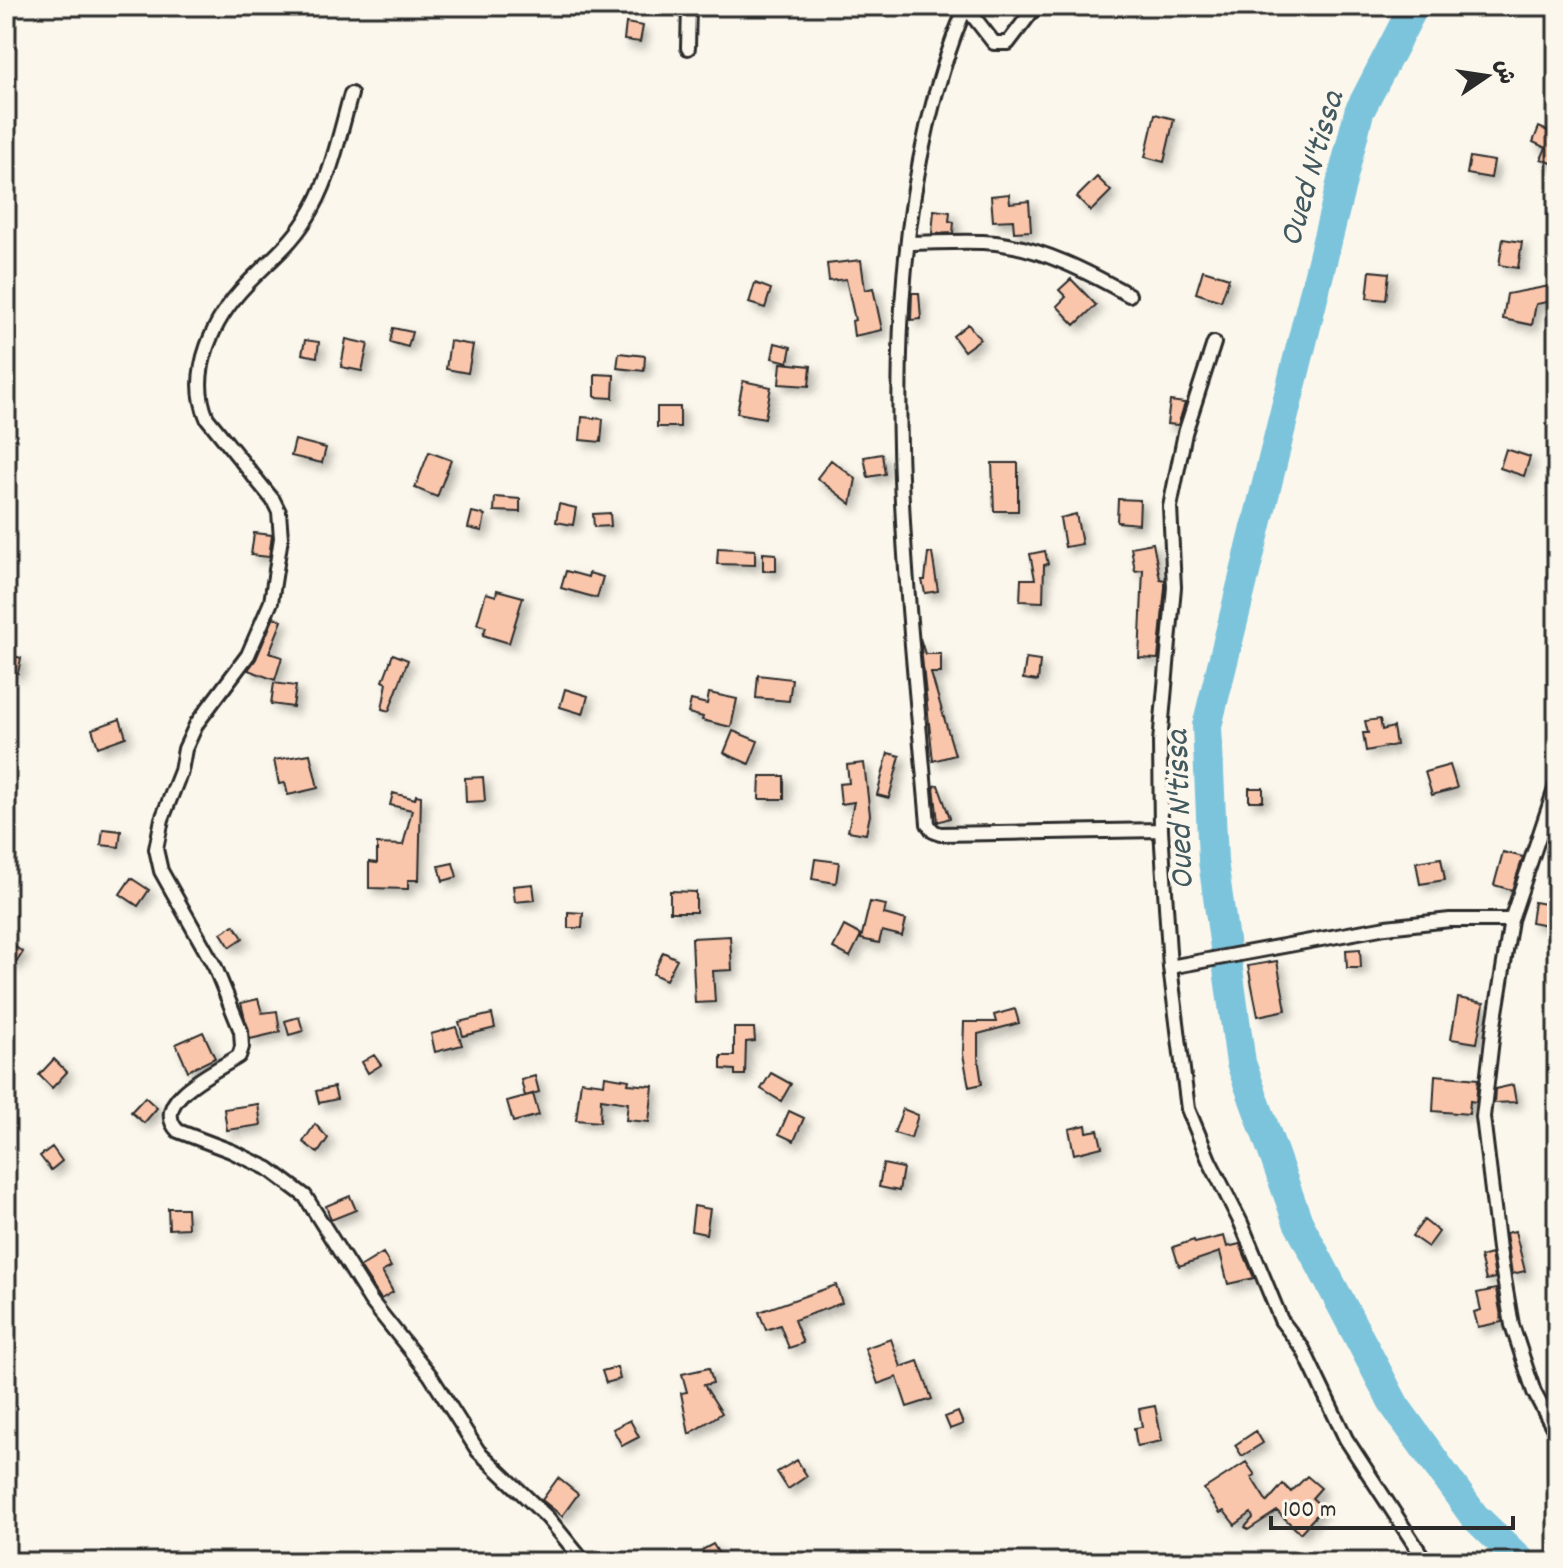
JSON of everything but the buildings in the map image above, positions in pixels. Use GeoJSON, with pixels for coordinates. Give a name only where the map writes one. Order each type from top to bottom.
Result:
{"type":"FeatureCollection","features":[{"type":"Feature","properties":{"kind":"street"},"geometry":{"type":"LineString","coordinates":[[688,48],[689,6]]}},
{"type":"Feature","properties":{"kind":"street"},"geometry":{"type":"LineString","coordinates":[[966,6],[994,43],[1000,45],[1008,43],[1036,6]]}},
{"type":"Feature","properties":{"kind":"street"},"geometry":{"type":"LineString","coordinates":[[966,6],[942,67],[924,132],[908,243],[900,376],[901,512],[928,824],[940,834],[1161,830]]}},
{"type":"Feature","properties":{"kind":"street"},"geometry":{"type":"LineString","coordinates":[[351,94],[334,155],[307,219],[286,247],[244,287],[217,324],[204,357],[199,384],[201,404],[207,418],[273,500],[282,526],[271,602],[248,655],[197,723],[185,749],[159,834],[157,862],[215,967],[241,1031],[242,1047],[239,1056],[183,1093],[170,1114],[172,1125],[178,1131],[269,1169],[305,1196],[371,1301],[430,1375],[478,1451],[548,1518],[584,1562]]}},
{"type":"Feature","properties":{"kind":"street"},"geometry":{"type":"LineString","coordinates":[[908,243],[995,243],[1042,253],[1129,295]]}},
{"type":"Feature","properties":{"kind":"street"},"geometry":{"type":"LineString","coordinates":[[1214,343],[1185,433],[1170,507],[1174,587],[1160,742],[1161,830],[1170,967],[1188,1109],[1209,1160],[1241,1223],[1281,1320],[1303,1349],[1346,1439],[1426,1562]]}},
{"type":"Feature","properties":{"kind":"street"},"geometry":{"type":"LineString","coordinates":[[1557,783],[1511,920],[1483,1117],[1512,1325],[1534,1392],[1557,1435]]}},
{"type":"Feature","properties":{"kind":"street"},"geometry":{"type":"LineString","coordinates":[[1170,967],[1386,927],[1450,920],[1511,920]]}},
{"type":"Feature","properties":{"kind":"waterway","name":"Oued N'tissa"},"geometry":{"type":"LineString","coordinates":[[1414,6],[1359,112],[1207,726],[1213,861],[1241,1063],[1298,1222],[1395,1406],[1474,1516],[1522,1562]]}}]}
